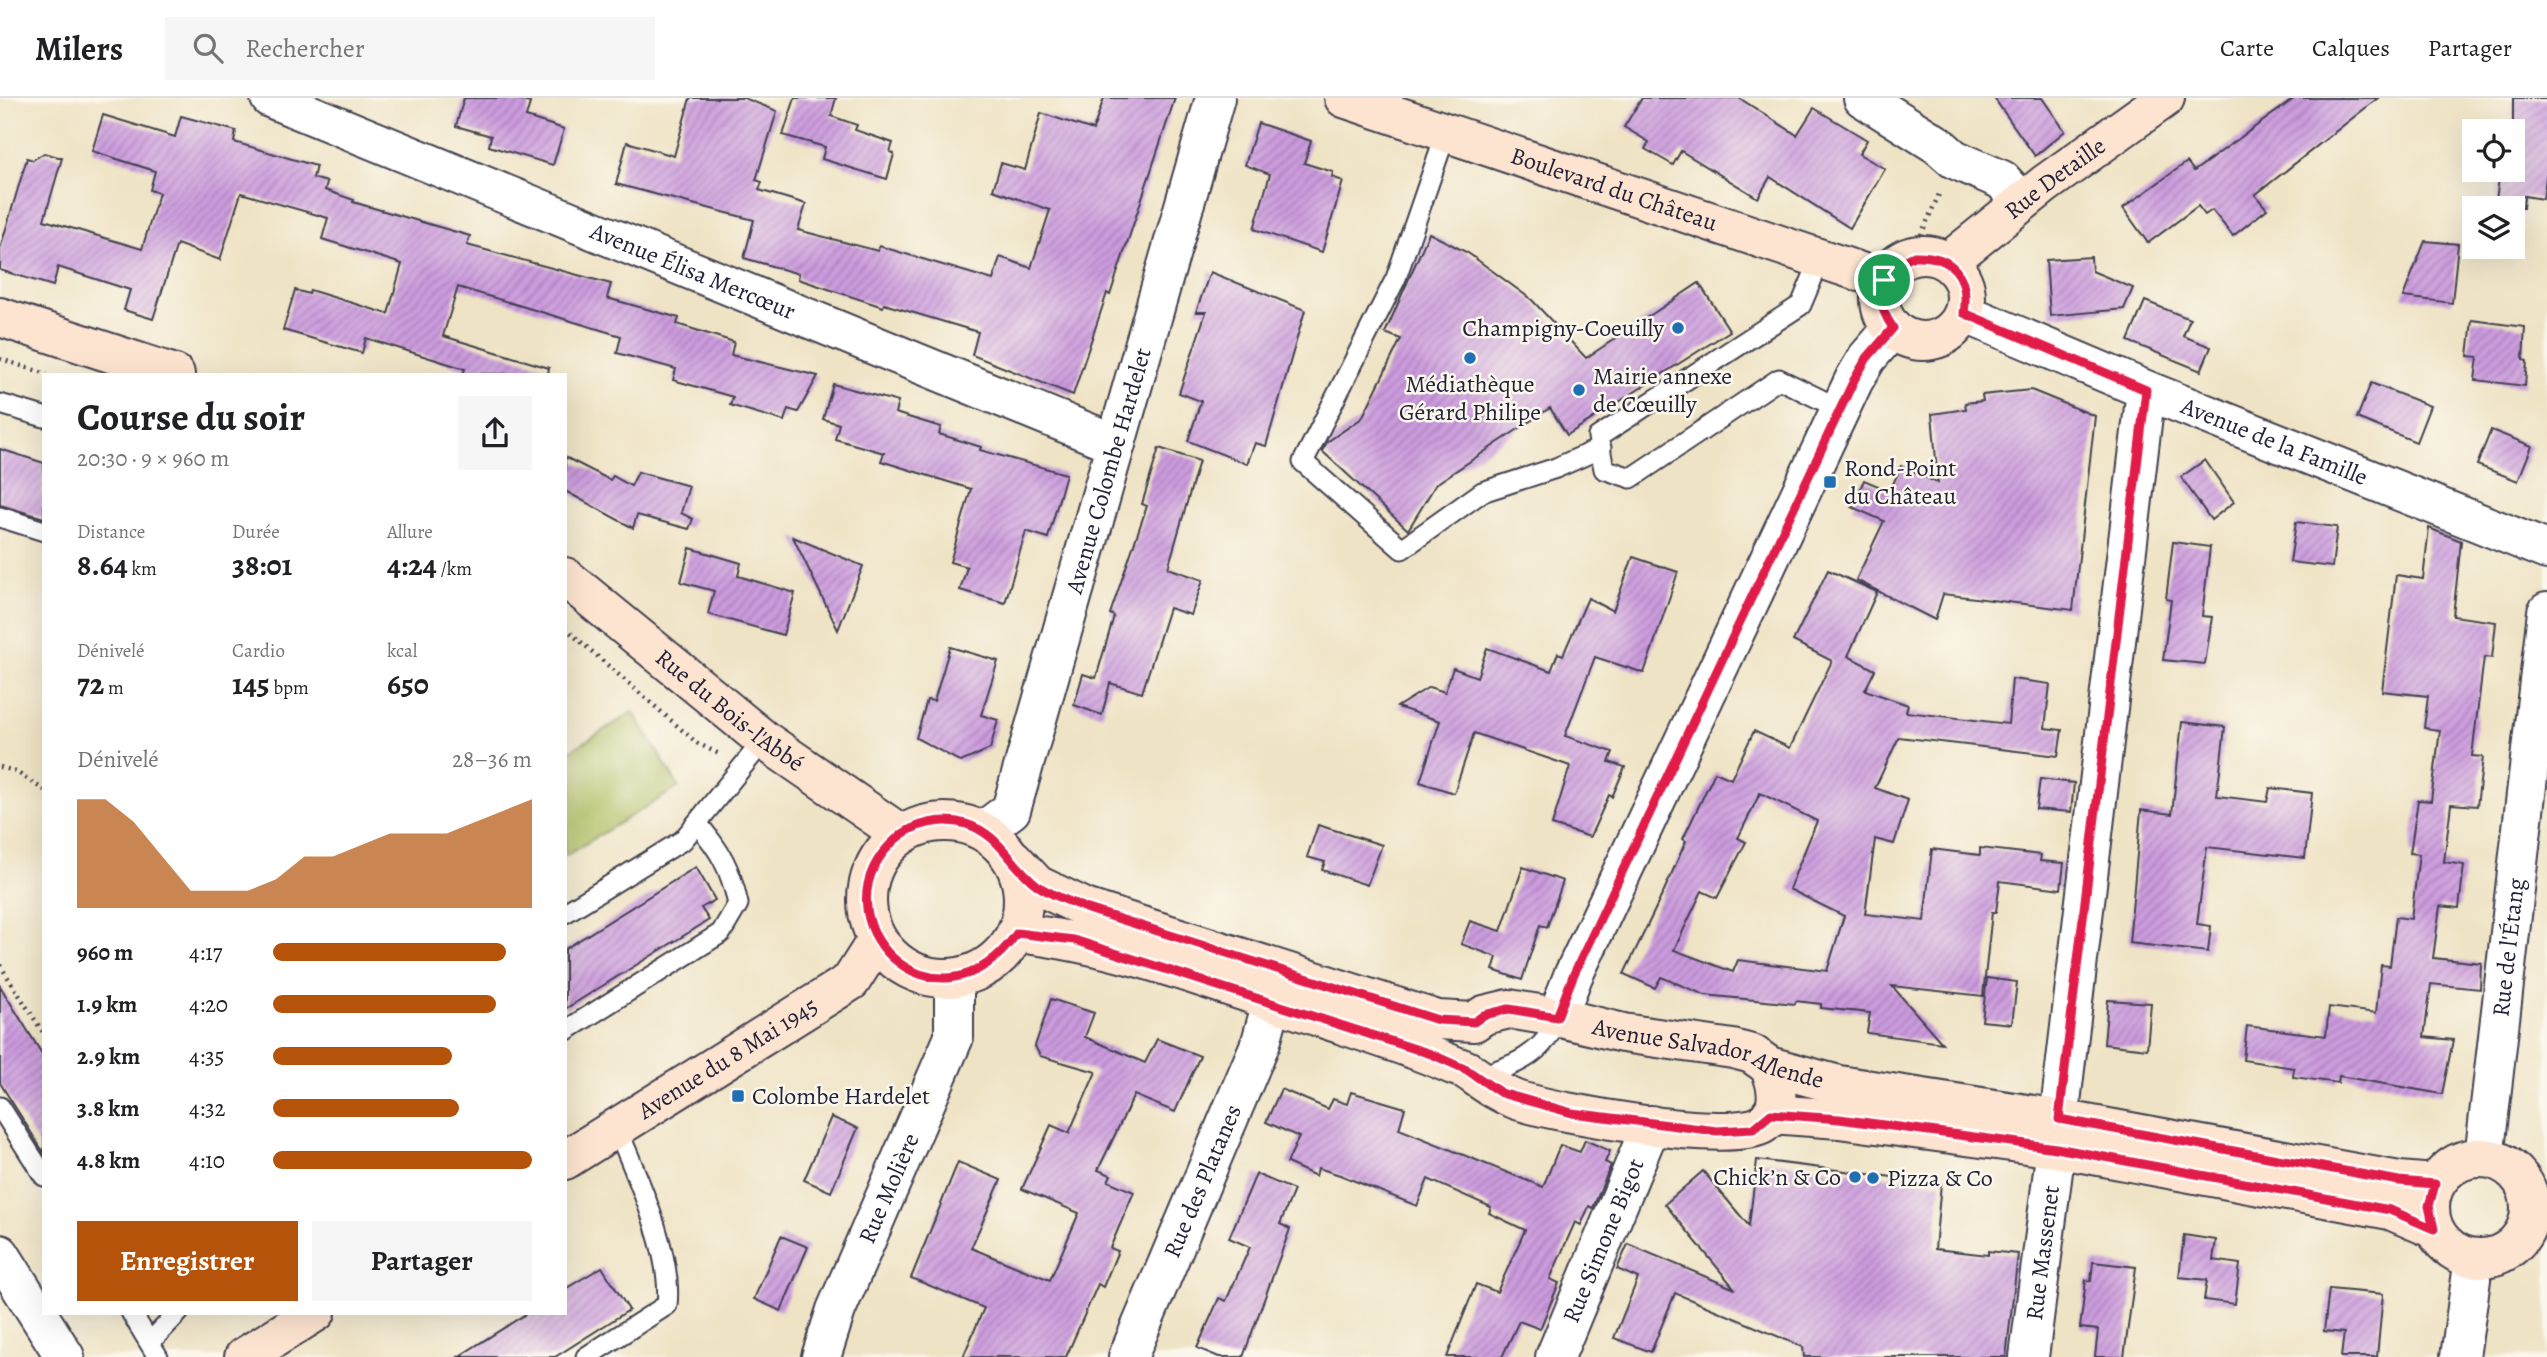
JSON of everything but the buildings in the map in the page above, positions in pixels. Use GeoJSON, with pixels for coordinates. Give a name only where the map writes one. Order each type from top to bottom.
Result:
{"type":"FeatureCollection","features":[{"type":"Feature","properties":{"kind":"main road","name":"Boulevard du Château"},"geometry":{"type":"LineString","coordinates":[[1344,98],[1884,280]]}},
{"type":"Feature","properties":{"kind":"main road","name":"Rue Detaille"},"geometry":{"type":"LineString","coordinates":[[1931,259],[2022,202],[2165,98]]}},
{"type":"Feature","properties":{"kind":"main road"},"geometry":{"type":"LineString","coordinates":[[1931,259],[1961,276],[1967,294],[1964,313],[1955,327],[1941,337],[1924,341],[1907,338],[1893,328],[1883,314],[1880,297],[1884,280],[1896,264],[1931,259]]}},
{"type":"Feature","properties":{"kind":"main road"},"geometry":{"type":"LineString","coordinates":[[0,317],[172,373]]}},
{"type":"Feature","properties":{"kind":"main road","name":"Rue du Bois-l'Abbé"},"geometry":{"type":"LineString","coordinates":[[567,579],[764,740],[901,834]]}},
{"type":"Feature","properties":{"kind":"main road"},"geometry":{"type":"LineString","coordinates":[[942,821],[963,823],[983,831],[1000,843],[1013,859],[1022,883],[1024,908],[1017,933],[1001,955],[979,971],[954,978],[931,977],[910,970],[891,958],[877,940],[868,918],[866,894],[884,850],[901,834],[921,825],[942,821]]}},
{"type":"Feature","properties":{"kind":"main road","name":"Avenue Salvador Allende"},"geometry":{"type":"LineString","coordinates":[[1013,859],[1037,885],[1085,908],[1438,1020],[1474,1022],[1484,1015],[1509,1009],[1623,1033],[1732,1049],[1752,1054],[1769,1066],[1839,1084],[2390,1210],[2434,1229],[2450,1249],[2474,1258]]}},
{"type":"Feature","properties":{"kind":"main road","name":"Avenue Salvador Allende"},"geometry":{"type":"LineString","coordinates":[[1017,933],[1074,940],[1272,1002],[1431,1054],[1518,1101],[1572,1113],[1651,1125],[1737,1131],[1762,1124],[1771,1114],[2057,1133],[2435,1184]]}},
{"type":"Feature","properties":{"kind":"main road","name":"Avenue du 8 Mai 1945"},"geometry":{"type":"LineString","coordinates":[[567,1159],[851,981],[877,940]]}},
{"type":"Feature","properties":{"kind":"main road"},"geometry":{"type":"LineString","coordinates":[[1470,1074],[1461,1058],[1461,1045],[1474,1022]]}},
{"type":"Feature","properties":{"kind":"main road"},"geometry":{"type":"LineString","coordinates":[[1769,1066],[1776,1083],[1775,1105],[1771,1114]]}},
{"type":"Feature","properties":{"kind":"main road"},"geometry":{"type":"LineString","coordinates":[[2434,1229],[2429,1206],[2435,1184],[2456,1164],[2470,1158],[2484,1158],[2500,1162],[2513,1171],[2538,1203],[2530,1215],[2525,1231],[2531,1248],[2474,1258]]}},
{"type":"Feature","properties":{"kind":"main road"},"geometry":{"type":"LineString","coordinates":[[244,1357],[311,1315]]}},
{"type":"Feature","properties":{"kind":"street","name":"Avenue Élisa Mercœur"},"geometry":{"type":"LineString","coordinates":[[270,98],[1116,444]]}},
{"type":"Feature","properties":{"kind":"street","name":"Avenue Colombe Hardelet"},"geometry":{"type":"LineString","coordinates":[[983,831],[1011,810],[1215,98]]}},
{"type":"Feature","properties":{"kind":"street"},"geometry":{"type":"LineString","coordinates":[[1863,98],[1938,145],[1954,159],[2002,180],[2022,202]]}},
{"type":"Feature","properties":{"kind":"street","name":"Avenue de la Famille"},"geometry":{"type":"LineString","coordinates":[[1964,313],[2146,390],[2547,550]]}},
{"type":"Feature","properties":{"kind":"street"},"geometry":{"type":"LineString","coordinates":[[1557,1017],[1573,976],[1840,409],[1867,358],[1893,328]]}},
{"type":"Feature","properties":{"kind":"street","name":"Rue Massenet"},"geometry":{"type":"LineString","coordinates":[[2029,1357],[2146,390]]}},
{"type":"Feature","properties":{"kind":"street","name":"Rue de l'Étang"},"geometry":{"type":"LineString","coordinates":[[2484,1158],[2547,612]]}},
{"type":"Feature","properties":{"kind":"street","name":"Rue Molière"},"geometry":{"type":"LineString","coordinates":[[821,1357],[836,1310],[954,1037],[954,978]]}},
{"type":"Feature","properties":{"kind":"street","name":"Rue des Platanes"},"geometry":{"type":"LineString","coordinates":[[1128,1357],[1261,1042],[1272,1002]]}},
{"type":"Feature","properties":{"kind":"street","name":"Rue Simone Bigot"},"geometry":{"type":"LineString","coordinates":[[1555,1357],[1651,1125]]}},
{"type":"Feature","properties":{"kind":"street"},"geometry":{"type":"LineString","coordinates":[[0,1254],[65,1357]]}},
{"type":"Feature","properties":{"kind":"street"},"geometry":{"type":"LineString","coordinates":[[2460,1357],[2474,1258]]}},
{"type":"Feature","properties":{"kind":"lane"},"geometry":{"type":"LineString","coordinates":[[1446,134],[1396,278],[1303,463],[1402,549],[1482,492],[1556,468],[1601,448]]}},
{"type":"Feature","properties":{"kind":"lane"},"geometry":{"type":"LineString","coordinates":[[1820,260],[1801,305],[1598,436],[1604,469],[1631,478],[1779,379],[1840,409]]}},
{"type":"Feature","properties":{"kind":"lane"},"geometry":{"type":"LineString","coordinates":[[0,404],[42,416]]}},
{"type":"Feature","properties":{"kind":"lane"},"geometry":{"type":"LineString","coordinates":[[0,517],[42,530]]}},
{"type":"Feature","properties":{"kind":"lane"},"geometry":{"type":"LineString","coordinates":[[567,913],[683,840],[764,740]]}},
{"type":"Feature","properties":{"kind":"lane"},"geometry":{"type":"LineString","coordinates":[[567,1030],[721,933],[738,904],[730,870],[719,849],[697,823]]}},
{"type":"Feature","properties":{"kind":"lane"},"geometry":{"type":"LineString","coordinates":[[1470,1074],[1520,1062],[1537,1050],[1554,1028],[1557,1017]]}},
{"type":"Feature","properties":{"kind":"lane"},"geometry":{"type":"LineString","coordinates":[[0,1107],[42,1172]]}},
{"type":"Feature","properties":{"kind":"lane"},"geometry":{"type":"LineString","coordinates":[[586,1357],[667,1305],[670,1280],[640,1184],[617,1128]]}},
{"type":"Feature","properties":{"kind":"lane"},"geometry":{"type":"LineString","coordinates":[[133,1315],[154,1349],[177,1315]]}},
{"type":"Feature","properties":{"kind":"path"},"geometry":{"type":"LineString","coordinates":[[1931,259],[1954,159]]}},
{"type":"Feature","properties":{"kind":"path"},"geometry":{"type":"LineString","coordinates":[[0,359],[44,373]]}},
{"type":"Feature","properties":{"kind":"path"},"geometry":{"type":"LineString","coordinates":[[0,767],[15,771],[42,789]]}},
{"type":"Feature","properties":{"kind":"path"},"geometry":{"type":"LineString","coordinates":[[0,965],[42,1031]]}},
{"type":"Feature","properties":{"kind":"green space"},"geometry":{"type":"Polygon","coordinates":[[[633,712],[679,787],[567,855],[567,753],[633,712]]]}},
{"type":"Feature","properties":{"kind":"place","name":"Champigny-Coeuilly"},"geometry":{"type":"Point","coordinates":[1678,328]}},
{"type":"Feature","properties":{"kind":"place","name":"Médiathèque Gérard Philipe"},"geometry":{"type":"Point","coordinates":[1470,358]}},
{"type":"Feature","properties":{"kind":"place","name":"Mairie annexe de Cœuilly"},"geometry":{"type":"Point","coordinates":[1579,390]}},
{"type":"Feature","properties":{"kind":"place","name":"Rond-Point du Château"},"geometry":{"type":"Point","coordinates":[1830,482]}},
{"type":"Feature","properties":{"kind":"place","name":"Colombe Hardelet"},"geometry":{"type":"Point","coordinates":[738,1096]}},
{"type":"Feature","properties":{"kind":"place","name":"Chick’n & Co"},"geometry":{"type":"Point","coordinates":[1855,1177]}},
{"type":"Feature","properties":{"kind":"place","name":"Pizza & Co"},"geometry":{"type":"Point","coordinates":[1873,1178]}},
{"type":"Feature","properties":{"kind":"route"},"geometry":{"type":"LineString","coordinates":[[1914,256],[1932,256],[1948,262],[1961,276],[1967,294],[1964,313],[2146,390],[2059,1119],[2399,1181],[2435,1184],[2429,1206],[2434,1229],[2390,1210],[2056,1148],[1812,1116],[1771,1114],[1753,1129],[1717,1131],[1651,1125],[1572,1113],[1518,1101],[1488,1087],[1467,1070],[1431,1054],[1074,940],[1017,933],[1001,955],[979,971],[954,978],[931,977],[910,970],[891,958],[877,940],[868,918],[866,894],[872,871],[884,850],[901,834],[921,825],[942,821],[963,823],[983,831],[1000,843],[1037,885],[1085,908],[1438,1020],[1474,1022],[1484,1015],[1509,1009],[1557,1017],[1573,976],[1854,380],[1867,358],[1893,328],[1883,314],[1880,297],[1884,280],[1896,264],[1914,256]]}}]}
